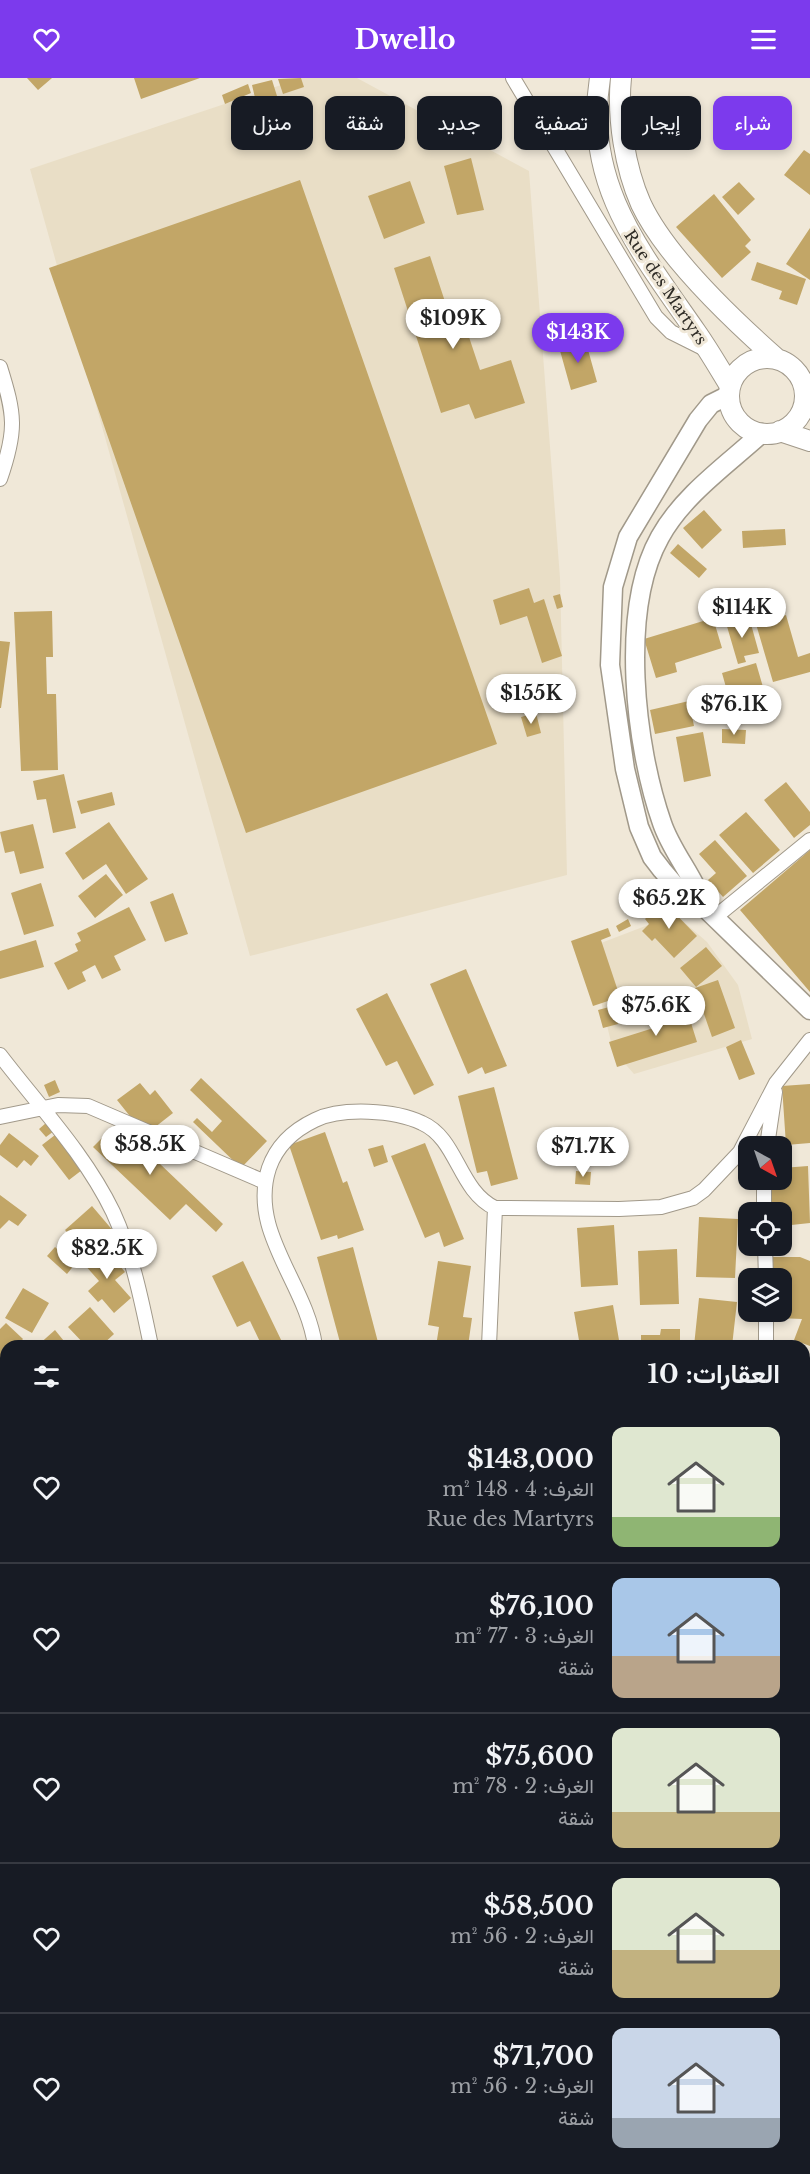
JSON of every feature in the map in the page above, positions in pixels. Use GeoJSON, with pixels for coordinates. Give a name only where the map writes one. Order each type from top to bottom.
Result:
{"type":"FeatureCollection","features":[{"type":"Feature","properties":{"kind":"main road","name":"Rue des Martyrs"},"geometry":{"type":"LineString","coordinates":[[600,78],[600,150],[608,189],[639,252],[708,351],[730,391]]}},
{"type":"Feature","properties":{"kind":"main road","name":"Rue des Martyrs"},"geometry":{"type":"LineString","coordinates":[[621,78],[621,116],[625,146],[641,204],[658,232],[709,293],[732,318],[777,359]]}},
{"type":"Feature","properties":{"kind":"main road"},"geometry":{"type":"LineString","coordinates":[[771,432],[796,420],[805,396],[804,377],[777,359],[753,360],[742,367],[730,391],[732,412],[740,423],[771,432],[810,441]]}},
{"type":"Feature","properties":{"kind":"street"},"geometry":{"type":"LineString","coordinates":[[513,78],[656,316],[671,332],[708,351]]}},
{"type":"Feature","properties":{"kind":"street"},"geometry":{"type":"LineString","coordinates":[[0,367],[9,397],[14,431],[1,471]]}},
{"type":"Feature","properties":{"kind":"street"},"geometry":{"type":"LineString","coordinates":[[730,391],[711,404],[698,420],[642,509],[628,537],[618,567],[610,617],[610,665],[615,708],[639,827],[652,856],[688,897],[709,913],[810,1010]]}},
{"type":"Feature","properties":{"kind":"street"},"geometry":{"type":"LineString","coordinates":[[709,913],[698,888],[673,848],[662,824],[653,793],[640,725],[635,641],[642,588],[649,559],[660,536],[699,490],[771,432]]}},
{"type":"Feature","properties":{"kind":"street"},"geometry":{"type":"LineString","coordinates":[[709,913],[810,840]]}},
{"type":"Feature","properties":{"kind":"street"},"geometry":{"type":"LineString","coordinates":[[313,1340],[267,1219],[265,1182],[273,1156],[301,1126],[345,1111],[405,1117],[432,1129],[442,1138],[470,1189],[479,1199],[495,1208],[661,1207],[693,1198],[704,1190],[740,1152],[776,1083],[810,1040]]}},
{"type":"Feature","properties":{"kind":"street"},"geometry":{"type":"LineString","coordinates":[[0,1055],[45,1108],[88,1170],[112,1211],[124,1239],[149,1340]]}},
{"type":"Feature","properties":{"kind":"street"},"geometry":{"type":"LineString","coordinates":[[768,1136],[776,1083]]}},
{"type":"Feature","properties":{"kind":"street"},"geometry":{"type":"LineString","coordinates":[[0,1117],[74,1104],[88,1107],[265,1182]]}},
{"type":"Feature","properties":{"kind":"street"},"geometry":{"type":"LineString","coordinates":[[489,1340],[495,1208]]}},
{"type":"Feature","properties":{"kind":"street"},"geometry":{"type":"LineString","coordinates":[[766,1322],[766,1340]]}},
{"type":"Feature","properties":{"kind":"shaded area"},"geometry":{"type":"Polygon","coordinates":[[[302,78],[357,78],[390,96],[325,96],[325,150],[405,150],[405,104],[417,110],[417,150],[490,150],[529,171],[560,578],[567,875],[250,956],[30,169],[231,102],[231,150],[313,150],[313,96],[248,96],[302,78]]]}},
{"type":"Feature","properties":{"kind":"shaded area"},"geometry":{"type":"Polygon","coordinates":[[[669,909],[707,942],[738,985],[752,1039],[634,1074],[613,1050],[588,948],[648,925],[669,909]]]}},
{"type":"Feature","properties":{"kind":"building"},"geometry":{"type":"Polygon","coordinates":[[[27,78],[52,78],[38,90],[27,78]]]}},
{"type":"Feature","properties":{"kind":"building"},"geometry":{"type":"Polygon","coordinates":[[[134,78],[200,78],[141,99],[134,78]]]}},
{"type":"Feature","properties":{"kind":"building"},"geometry":{"type":"Polygon","coordinates":[[[301,78],[304,87],[283,94],[278,79],[301,78]]]}},
{"type":"Feature","properties":{"kind":"building"},"geometry":{"type":"Polygon","coordinates":[[[272,80],[277,96],[255,96],[252,85],[272,80]]]}},
{"type":"Feature","properties":{"kind":"building"},"geometry":{"type":"Polygon","coordinates":[[[248,84],[251,93],[244,96],[231,96],[231,101],[225,104],[222,95],[248,84]]]}},
{"type":"Feature","properties":{"kind":"building"},"geometry":{"type":"Polygon","coordinates":[[[804,150],[810,154],[810,195],[784,175],[804,150]]]}},
{"type":"Feature","properties":{"kind":"building"},"geometry":{"type":"Polygon","coordinates":[[[471,158],[484,210],[457,215],[444,166],[471,158]]]}},
{"type":"Feature","properties":{"kind":"building"},"geometry":{"type":"Polygon","coordinates":[[[300,180],[497,744],[246,833],[49,268],[300,180]]]}},
{"type":"Feature","properties":{"kind":"building"},"geometry":{"type":"Polygon","coordinates":[[[410,181],[425,223],[384,239],[368,196],[410,181]]]}},
{"type":"Feature","properties":{"kind":"building"},"geometry":{"type":"Polygon","coordinates":[[[739,182],[755,199],[738,215],[722,197],[739,182]]]}},
{"type":"Feature","properties":{"kind":"building"},"geometry":{"type":"Polygon","coordinates":[[[714,194],[751,240],[745,246],[751,252],[722,278],[676,227],[714,194]]]}},
{"type":"Feature","properties":{"kind":"building"},"geometry":{"type":"Polygon","coordinates":[[[810,228],[810,280],[786,264],[810,228]]]}},
{"type":"Feature","properties":{"kind":"building"},"geometry":{"type":"Polygon","coordinates":[[[430,256],[454,329],[465,325],[480,370],[511,360],[525,403],[475,419],[469,404],[441,413],[394,268],[430,256]]]}},
{"type":"Feature","properties":{"kind":"building"},"geometry":{"type":"Polygon","coordinates":[[[757,262],[806,279],[797,305],[779,299],[782,291],[751,280],[757,262]]]}},
{"type":"Feature","properties":{"kind":"building"},"geometry":{"type":"Polygon","coordinates":[[[585,339],[597,382],[571,390],[559,347],[585,339]]]}},
{"type":"Feature","properties":{"kind":"building"},"geometry":{"type":"Polygon","coordinates":[[[704,510],[722,530],[702,549],[683,528],[704,510]]]}},
{"type":"Feature","properties":{"kind":"building"},"geometry":{"type":"Polygon","coordinates":[[[785,529],[786,545],[743,548],[742,531],[785,529]]]}},
{"type":"Feature","properties":{"kind":"building"},"geometry":{"type":"Polygon","coordinates":[[[678,544],[707,569],[699,578],[670,553],[678,544]]]}},
{"type":"Feature","properties":{"kind":"building"},"geometry":{"type":"Polygon","coordinates":[[[529,588],[534,603],[544,599],[562,656],[542,663],[527,616],[500,625],[493,600],[529,588]]]}},
{"type":"Feature","properties":{"kind":"building"},"geometry":{"type":"Polygon","coordinates":[[[560,594],[563,607],[557,609],[553,596],[560,594]]]}},
{"type":"Feature","properties":{"kind":"building"},"geometry":{"type":"Polygon","coordinates":[[[52,611],[53,657],[46,657],[47,694],[56,694],[58,770],[21,771],[14,612],[52,611]]]}},
{"type":"Feature","properties":{"kind":"building"},"geometry":{"type":"Polygon","coordinates":[[[786,615],[798,657],[810,653],[810,672],[773,682],[756,624],[786,615]]]}},
{"type":"Feature","properties":{"kind":"building"},"geometry":{"type":"Polygon","coordinates":[[[749,617],[759,653],[744,656],[746,662],[738,664],[726,623],[749,617]]]}},
{"type":"Feature","properties":{"kind":"building"},"geometry":{"type":"Polygon","coordinates":[[[713,618],[722,648],[675,663],[677,672],[656,678],[644,639],[713,618]]]}},
{"type":"Feature","properties":{"kind":"building"},"geometry":{"type":"Polygon","coordinates":[[[0,641],[10,642],[1,708],[0,708],[0,641]]]}},
{"type":"Feature","properties":{"kind":"building"},"geometry":{"type":"Polygon","coordinates":[[[756,663],[763,687],[729,698],[722,673],[756,663]]]}},
{"type":"Feature","properties":{"kind":"building"},"geometry":{"type":"Polygon","coordinates":[[[689,701],[694,726],[655,734],[650,710],[689,701]]]}},
{"type":"Feature","properties":{"kind":"building"},"geometry":{"type":"Polygon","coordinates":[[[536,713],[541,733],[527,737],[521,717],[536,713]]]}},
{"type":"Feature","properties":{"kind":"building"},"geometry":{"type":"Polygon","coordinates":[[[722,729],[746,730],[745,744],[722,743],[722,729]]]}},
{"type":"Feature","properties":{"kind":"building"},"geometry":{"type":"Polygon","coordinates":[[[703,732],[711,776],[684,782],[676,737],[703,732]]]}},
{"type":"Feature","properties":{"kind":"building"},"geometry":{"type":"Polygon","coordinates":[[[64,774],[76,828],[53,833],[46,799],[37,800],[33,781],[64,774]]]}},
{"type":"Feature","properties":{"kind":"building"},"geometry":{"type":"Polygon","coordinates":[[[786,782],[810,812],[810,825],[794,838],[764,800],[786,782]]]}},
{"type":"Feature","properties":{"kind":"building"},"geometry":{"type":"Polygon","coordinates":[[[112,792],[115,805],[81,814],[77,801],[112,792]]]}},
{"type":"Feature","properties":{"kind":"building"},"geometry":{"type":"Polygon","coordinates":[[[746,812],[780,850],[753,873],[719,835],[746,812]]]}},
{"type":"Feature","properties":{"kind":"building"},"geometry":{"type":"Polygon","coordinates":[[[109,822],[148,879],[126,894],[106,864],[83,880],[65,853],[109,822]]]}},
{"type":"Feature","properties":{"kind":"building"},"geometry":{"type":"Polygon","coordinates":[[[33,824],[44,868],[20,874],[14,851],[5,853],[0,832],[33,824]]]}},
{"type":"Feature","properties":{"kind":"building"},"geometry":{"type":"Polygon","coordinates":[[[715,840],[747,876],[723,897],[708,880],[716,873],[699,854],[715,840]]]}},
{"type":"Feature","properties":{"kind":"building"},"geometry":{"type":"Polygon","coordinates":[[[810,850],[810,992],[740,910],[810,850]]]}},
{"type":"Feature","properties":{"kind":"building"},"geometry":{"type":"Polygon","coordinates":[[[106,874],[123,895],[95,918],[78,896],[106,874]]]}},
{"type":"Feature","properties":{"kind":"building"},"geometry":{"type":"Polygon","coordinates":[[[41,883],[54,926],[24,935],[11,893],[41,883]]]}},
{"type":"Feature","properties":{"kind":"building"},"geometry":{"type":"Polygon","coordinates":[[[173,893],[188,934],[165,942],[150,902],[173,893]]]}},
{"type":"Feature","properties":{"kind":"building"},"geometry":{"type":"Polygon","coordinates":[[[663,901],[697,936],[674,958],[655,938],[652,941],[642,931],[649,924],[645,919],[663,901]]]}},
{"type":"Feature","properties":{"kind":"building"},"geometry":{"type":"Polygon","coordinates":[[[129,907],[146,940],[114,956],[121,970],[102,979],[95,965],[82,972],[86,981],[68,990],[54,963],[78,951],[75,944],[81,941],[77,933],[129,907]]]}},
{"type":"Feature","properties":{"kind":"building"},"geometry":{"type":"Polygon","coordinates":[[[628,919],[631,926],[619,932],[616,926],[628,919]]]}},
{"type":"Feature","properties":{"kind":"building"},"geometry":{"type":"Polygon","coordinates":[[[608,928],[611,936],[601,940],[620,997],[593,1006],[571,941],[608,928]]]}},
{"type":"Feature","properties":{"kind":"building"},"geometry":{"type":"Polygon","coordinates":[[[36,940],[44,967],[0,979],[0,951],[36,940]]]}},
{"type":"Feature","properties":{"kind":"building"},"geometry":{"type":"Polygon","coordinates":[[[706,947],[722,966],[696,987],[680,968],[706,947]]]}},
{"type":"Feature","properties":{"kind":"building"},"geometry":{"type":"Polygon","coordinates":[[[466,969],[507,1066],[485,1074],[482,1067],[468,1074],[430,984],[466,969]]]}},
{"type":"Feature","properties":{"kind":"building"},"geometry":{"type":"Polygon","coordinates":[[[718,980],[735,1028],[712,1037],[695,988],[718,980]]]}},
{"type":"Feature","properties":{"kind":"building"},"geometry":{"type":"Polygon","coordinates":[[[680,988],[697,1042],[617,1067],[609,1042],[679,1020],[670,992],[680,988]]]}},
{"type":"Feature","properties":{"kind":"building"},"geometry":{"type":"Polygon","coordinates":[[[387,993],[434,1085],[414,1095],[397,1061],[386,1066],[356,1009],[387,993]]]}},
{"type":"Feature","properties":{"kind":"building"},"geometry":{"type":"Polygon","coordinates":[[[613,1006],[618,1024],[603,1028],[598,1010],[613,1006]]]}},
{"type":"Feature","properties":{"kind":"building"},"geometry":{"type":"Polygon","coordinates":[[[741,1040],[755,1074],[739,1080],[726,1047],[741,1040]]]}},
{"type":"Feature","properties":{"kind":"building"},"geometry":{"type":"Polygon","coordinates":[[[201,1078],[267,1141],[241,1168],[193,1122],[197,1118],[212,1132],[222,1121],[190,1090],[201,1078]]]}},
{"type":"Feature","properties":{"kind":"building"},"geometry":{"type":"Polygon","coordinates":[[[55,1080],[60,1092],[49,1097],[44,1085],[55,1080]]]}},
{"type":"Feature","properties":{"kind":"building"},"geometry":{"type":"Polygon","coordinates":[[[140,1083],[150,1095],[155,1090],[173,1113],[145,1135],[117,1100],[140,1083]]]}},
{"type":"Feature","properties":{"kind":"building"},"geometry":{"type":"Polygon","coordinates":[[[810,1084],[810,1143],[792,1144],[792,1136],[785,1136],[782,1086],[810,1084]]]}},
{"type":"Feature","properties":{"kind":"building"},"geometry":{"type":"Polygon","coordinates":[[[494,1087],[518,1179],[491,1186],[487,1171],[477,1173],[458,1096],[494,1087]]]}},
{"type":"Feature","properties":{"kind":"building"},"geometry":{"type":"Polygon","coordinates":[[[46,1123],[54,1131],[46,1137],[39,1129],[46,1123]]]}},
{"type":"Feature","properties":{"kind":"building"},"geometry":{"type":"Polygon","coordinates":[[[117,1123],[223,1224],[216,1232],[186,1204],[170,1220],[93,1147],[117,1123]]]}},
{"type":"Feature","properties":{"kind":"building"},"geometry":{"type":"Polygon","coordinates":[[[325,1132],[343,1183],[347,1181],[364,1230],[338,1239],[337,1235],[321,1240],[289,1145],[325,1132]]]}},
{"type":"Feature","properties":{"kind":"building"},"geometry":{"type":"Polygon","coordinates":[[[9,1133],[39,1156],[31,1166],[24,1160],[17,1168],[0,1155],[0,1145],[9,1133]]]}},
{"type":"Feature","properties":{"kind":"building"},"geometry":{"type":"Polygon","coordinates":[[[55,1135],[82,1170],[69,1180],[42,1145],[55,1135]]]}},
{"type":"Feature","properties":{"kind":"building"},"geometry":{"type":"Polygon","coordinates":[[[425,1143],[464,1239],[444,1247],[439,1232],[425,1238],[391,1156],[425,1143]]]}},
{"type":"Feature","properties":{"kind":"building"},"geometry":{"type":"Polygon","coordinates":[[[383,1145],[388,1162],[374,1167],[368,1149],[383,1145]]]}},
{"type":"Feature","properties":{"kind":"building"},"geometry":{"type":"Polygon","coordinates":[[[808,1166],[810,1223],[792,1225],[792,1202],[770,1202],[769,1190],[792,1190],[792,1167],[808,1166]]]}},
{"type":"Feature","properties":{"kind":"building"},"geometry":{"type":"Polygon","coordinates":[[[576,1171],[591,1172],[590,1185],[575,1184],[576,1171]]]}},
{"type":"Feature","properties":{"kind":"building"},"geometry":{"type":"Polygon","coordinates":[[[0,1195],[27,1215],[18,1226],[9,1220],[0,1229],[0,1195]]]}},
{"type":"Feature","properties":{"kind":"building"},"geometry":{"type":"Polygon","coordinates":[[[92,1206],[115,1233],[89,1257],[65,1230],[92,1206]]]}},
{"type":"Feature","properties":{"kind":"building"},"geometry":{"type":"Polygon","coordinates":[[[699,1217],[738,1219],[735,1278],[696,1277],[699,1217]]]}},
{"type":"Feature","properties":{"kind":"building"},"geometry":{"type":"Polygon","coordinates":[[[614,1225],[618,1285],[581,1287],[577,1228],[614,1225]]]}},
{"type":"Feature","properties":{"kind":"building"},"geometry":{"type":"Polygon","coordinates":[[[55,1247],[75,1264],[67,1274],[47,1256],[55,1247]]]}},
{"type":"Feature","properties":{"kind":"building"},"geometry":{"type":"Polygon","coordinates":[[[104,1247],[125,1272],[115,1280],[131,1298],[114,1313],[102,1299],[98,1302],[88,1291],[99,1281],[84,1264],[104,1247]]]}},
{"type":"Feature","properties":{"kind":"building"},"geometry":{"type":"Polygon","coordinates":[[[353,1247],[377,1340],[339,1340],[317,1257],[353,1247]]]}},
{"type":"Feature","properties":{"kind":"building"},"geometry":{"type":"Polygon","coordinates":[[[677,1249],[679,1304],[640,1305],[638,1251],[677,1249]]]}},
{"type":"Feature","properties":{"kind":"building"},"geometry":{"type":"Polygon","coordinates":[[[772,1257],[800,1257],[810,1261],[810,1340],[794,1340],[802,1319],[792,1319],[792,1268],[772,1268],[772,1257]]]}},
{"type":"Feature","properties":{"kind":"building"},"geometry":{"type":"Polygon","coordinates":[[[243,1261],[281,1340],[259,1340],[250,1321],[237,1327],[212,1276],[243,1261]]]}},
{"type":"Feature","properties":{"kind":"building"},"geometry":{"type":"Polygon","coordinates":[[[438,1261],[471,1266],[463,1317],[472,1318],[469,1340],[437,1340],[439,1327],[428,1325],[438,1261]]]}},
{"type":"Feature","properties":{"kind":"building"},"geometry":{"type":"Polygon","coordinates":[[[23,1288],[49,1303],[32,1333],[5,1318],[23,1288]]]}},
{"type":"Feature","properties":{"kind":"building"},"geometry":{"type":"Polygon","coordinates":[[[699,1298],[737,1302],[733,1340],[695,1340],[699,1298]]]}},
{"type":"Feature","properties":{"kind":"building"},"geometry":{"type":"Polygon","coordinates":[[[613,1305],[619,1340],[579,1340],[574,1312],[613,1305]]]}},
{"type":"Feature","properties":{"kind":"building"},"geometry":{"type":"Polygon","coordinates":[[[90,1307],[114,1334],[108,1340],[80,1340],[68,1327],[90,1307]]]}},
{"type":"Feature","properties":{"kind":"building"},"geometry":{"type":"Polygon","coordinates":[[[6,1323],[23,1339],[0,1340],[0,1329],[6,1323]]]}},
{"type":"Feature","properties":{"kind":"building"},"geometry":{"type":"Polygon","coordinates":[[[661,1329],[680,1329],[680,1340],[641,1340],[641,1335],[660,1335],[661,1329]]]}},
{"type":"Feature","properties":{"kind":"building"},"geometry":{"type":"Polygon","coordinates":[[[55,1330],[63,1340],[44,1340],[55,1330]]]}}]}
